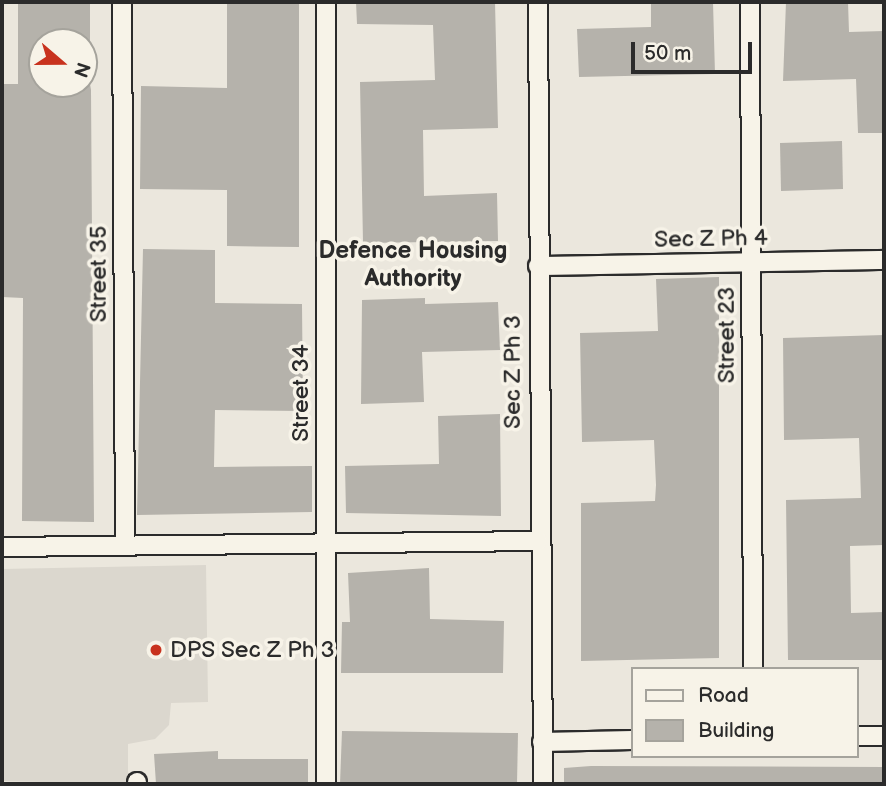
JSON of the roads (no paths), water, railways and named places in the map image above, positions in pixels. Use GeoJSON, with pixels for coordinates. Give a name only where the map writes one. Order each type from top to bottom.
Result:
{"type":"FeatureCollection","features":[{"type":"Feature","properties":{"kind":"street","name":"Street 35"},"geometry":{"type":"LineString","coordinates":[[122,2],[125,545]]}},
{"type":"Feature","properties":{"kind":"street","name":"Street 34"},"geometry":{"type":"LineString","coordinates":[[326,2],[326,784]]}},
{"type":"Feature","properties":{"kind":"street","name":"Sec Z Ph 3"},"geometry":{"type":"LineString","coordinates":[[538,2],[538,541],[543,784]]}},
{"type":"Feature","properties":{"kind":"street","name":"Street 23"},"geometry":{"type":"LineString","coordinates":[[750,2],[753,667]]}},
{"type":"Feature","properties":{"kind":"street","name":"Sec Z Ph 4"},"geometry":{"type":"LineString","coordinates":[[538,266],[884,260]]}},
{"type":"Feature","properties":{"kind":"street"},"geometry":{"type":"LineString","coordinates":[[2,547],[538,541]]}},
{"type":"Feature","properties":{"kind":"street"},"geometry":{"type":"LineString","coordinates":[[858,736],[884,736]]}},
{"type":"Feature","properties":{"kind":"street"},"geometry":{"type":"LineString","coordinates":[[542,743],[630,740]]}},
{"type":"Feature","properties":{"kind":"place","name":"DPS Sec Z Ph 3"},"geometry":{"type":"Point","coordinates":[156,650]}},
{"type":"Feature","properties":{"kind":"district","name":"Defence Housing Authority"},"geometry":{"type":"Point","coordinates":[413,265]}}]}
